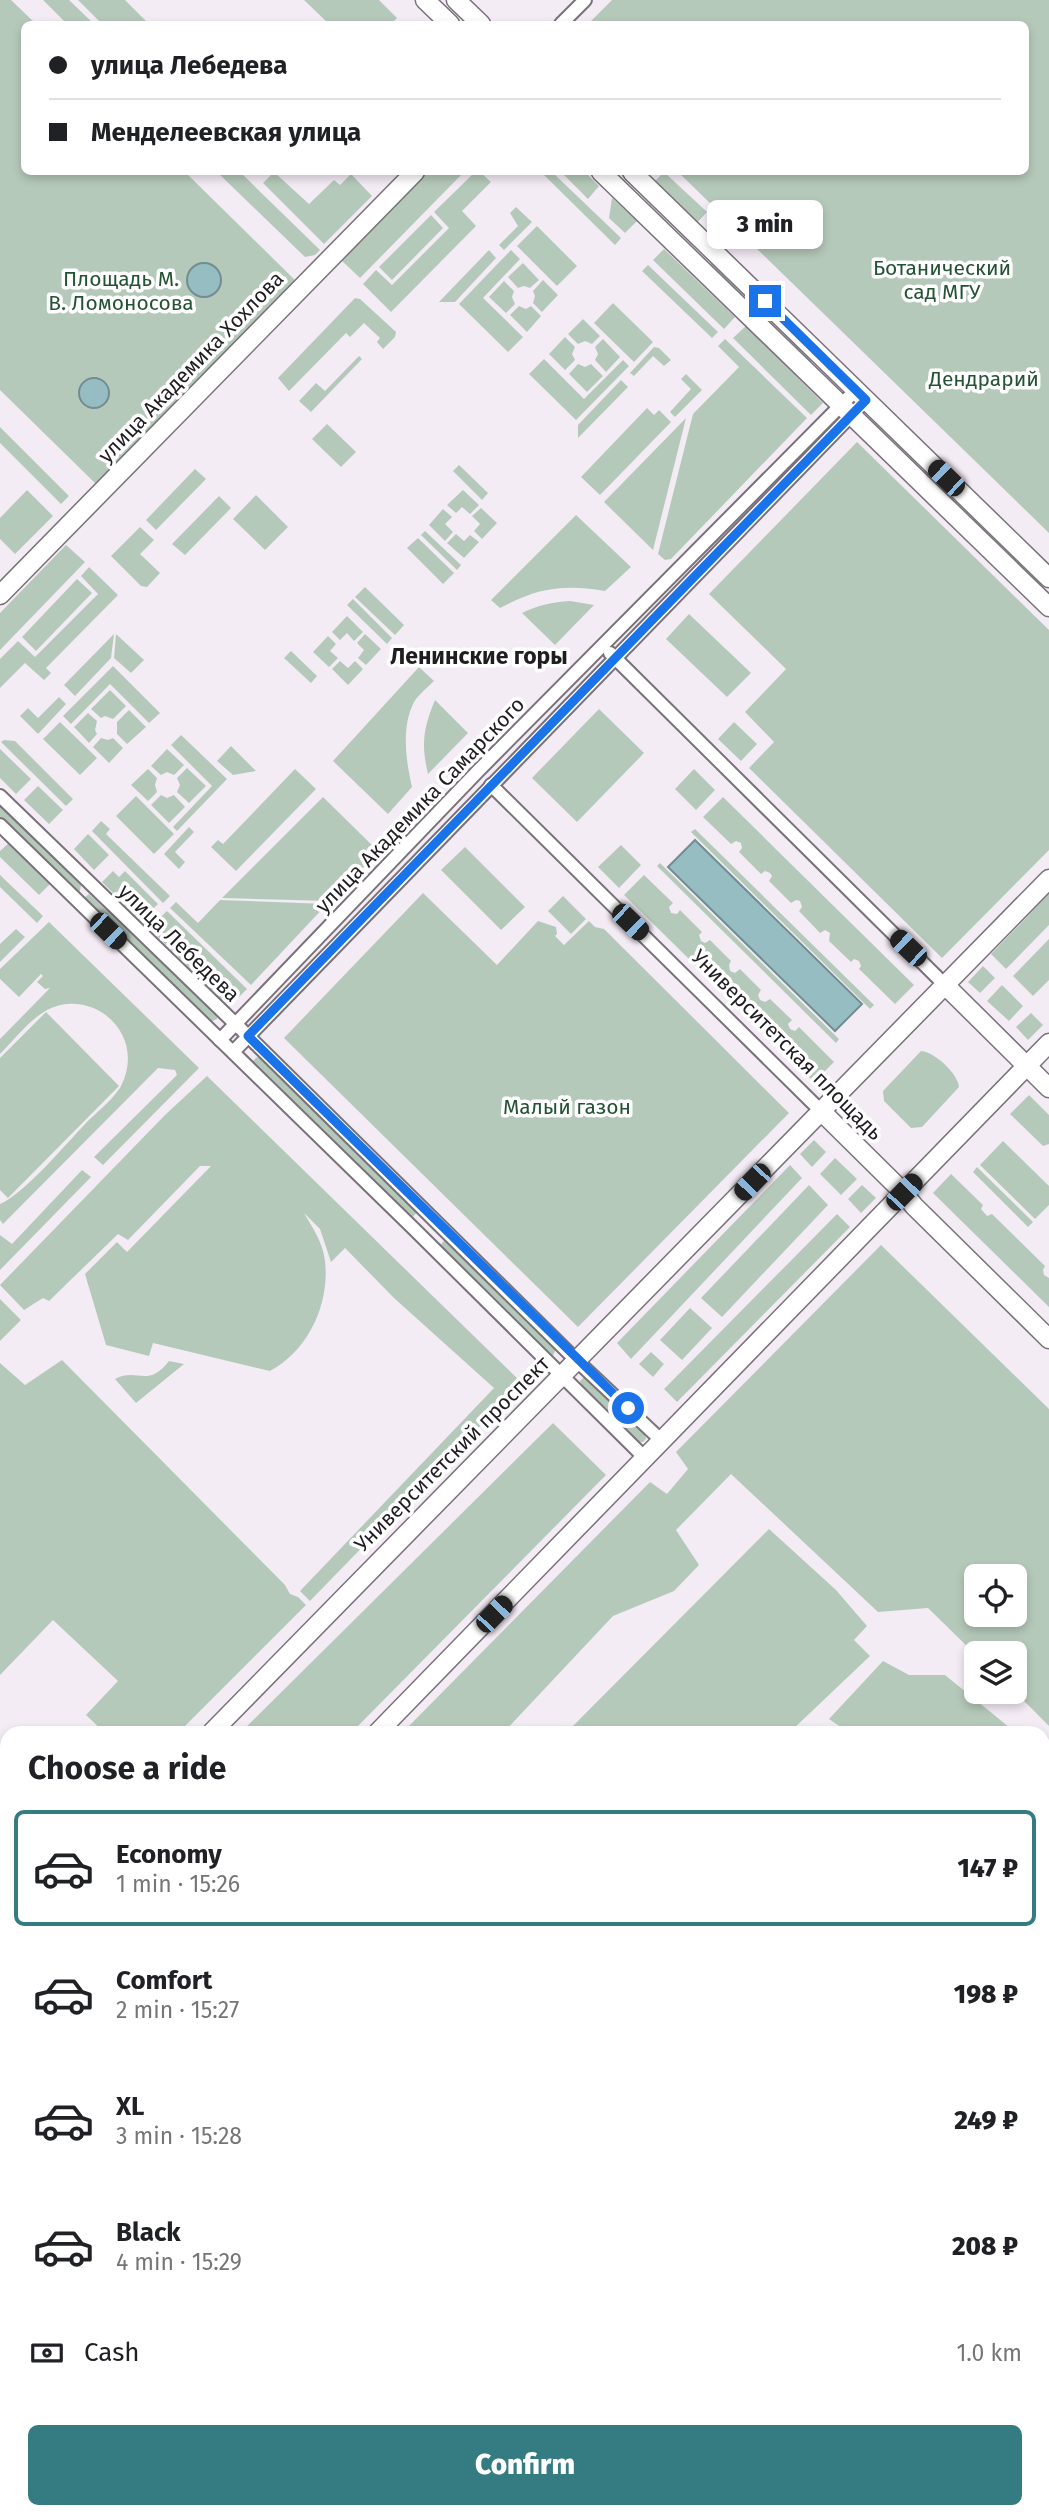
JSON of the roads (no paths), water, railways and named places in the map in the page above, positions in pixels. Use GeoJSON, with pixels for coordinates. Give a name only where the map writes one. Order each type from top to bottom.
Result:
{"type":"FeatureCollection","features":[{"type":"Feature","properties":{"kind":"street"},"geometry":{"type":"LineString","coordinates":[[425,0],[447,21]]}},
{"type":"Feature","properties":{"kind":"street"},"geometry":{"type":"LineString","coordinates":[[456,0],[478,21]]}},
{"type":"Feature","properties":{"kind":"street"},"geometry":{"type":"LineString","coordinates":[[564,21],[585,0]]}},
{"type":"Feature","properties":{"kind":"street","name":"улица Академика Хохлова"},"geometry":{"type":"LineString","coordinates":[[0,595],[412,175]]}},
{"type":"Feature","properties":{"kind":"street"},"geometry":{"type":"LineString","coordinates":[[604,175],[847,410],[1048,599]]}},
{"type":"Feature","properties":{"kind":"street"},"geometry":{"type":"LineString","coordinates":[[635,175],[1049,578]]}},
{"type":"Feature","properties":{"kind":"street"},"geometry":{"type":"LineString","coordinates":[[800,365],[808,368],[815,365],[818,357],[815,350]]}},
{"type":"Feature","properties":{"kind":"street","name":"улица Академика Самарского"},"geometry":{"type":"LineString","coordinates":[[233,1052],[615,658],[861,395]]}},
{"type":"Feature","properties":{"kind":"street","name":"улица Академика Самарского"},"geometry":{"type":"LineString","coordinates":[[220,1040],[603,645],[847,410]]}},
{"type":"Feature","properties":{"kind":"street"},"geometry":{"type":"LineString","coordinates":[[603,645],[1049,1088]]}},
{"type":"Feature","properties":{"kind":"street","name":"Университетская площадь"},"geometry":{"type":"LineString","coordinates":[[491,785],[904,1192],[914,1206],[1049,1339]]}},
{"type":"Feature","properties":{"kind":"street","name":"улица Лебедева"},"geometry":{"type":"LineString","coordinates":[[0,796],[662,1441]]}},
{"type":"Feature","properties":{"kind":"street","name":"улица Лебедева"},"geometry":{"type":"LineString","coordinates":[[0,825],[426,1240],[645,1458]]}},
{"type":"Feature","properties":{"kind":"street","name":"Университетский проспект"},"geometry":{"type":"LineString","coordinates":[[218,1726],[1049,879]]}},
{"type":"Feature","properties":{"kind":"street"},"geometry":{"type":"LineString","coordinates":[[76,900],[91,885]]}},
{"type":"Feature","properties":{"kind":"street"},"geometry":{"type":"LineString","coordinates":[[384,1726],[1049,1043]]}},
{"type":"Feature","properties":{"kind":"street"},"geometry":{"type":"LineString","coordinates":[[426,1240],[429,1227],[441,1226]]}},
{"type":"Feature","properties":{"kind":"water"},"geometry":{"type":"Polygon","coordinates":[[[204,263],[216,268],[221,280],[216,292],[204,297],[192,292],[187,280],[192,268],[204,263]]]}},
{"type":"Feature","properties":{"kind":"water"},"geometry":{"type":"Polygon","coordinates":[[[94,378],[105,382],[109,393],[105,404],[94,408],[83,404],[79,393],[83,382],[94,378]]]}},
{"type":"Feature","properties":{"kind":"water"},"geometry":{"type":"Polygon","coordinates":[[[695,840],[862,1004],[835,1031],[668,867],[695,840]]]}},
{"type":"Feature","properties":{"kind":"district","name":"Ленинские горы"},"geometry":{"type":"Point","coordinates":[479,656]}},
{"type":"Feature","properties":{"kind":"park label","name":"Ботанический сад МГУ"},"geometry":{"type":"Point","coordinates":[942,280]}},
{"type":"Feature","properties":{"kind":"park label","name":"Площадь М. В. Ломоносова"},"geometry":{"type":"Point","coordinates":[121,291]}},
{"type":"Feature","properties":{"kind":"park label","name":"Дендрарий"},"geometry":{"type":"Point","coordinates":[984,379]}},
{"type":"Feature","properties":{"kind":"park label","name":"Малый газон"},"geometry":{"type":"Point","coordinates":[567,1107]}}]}
